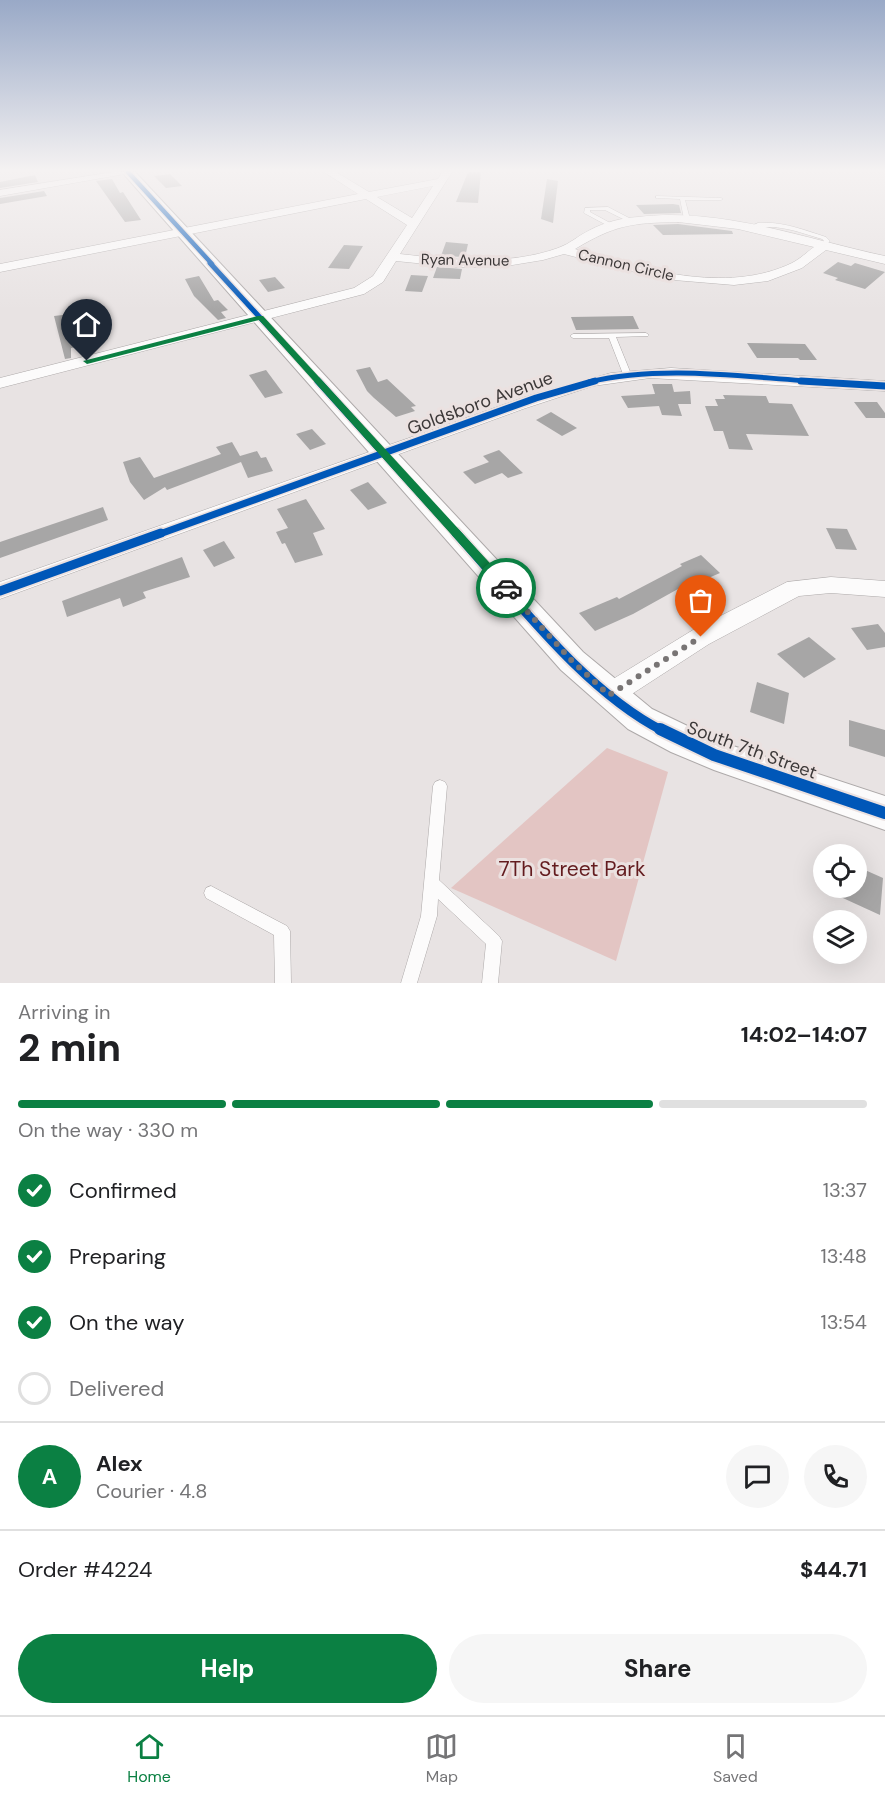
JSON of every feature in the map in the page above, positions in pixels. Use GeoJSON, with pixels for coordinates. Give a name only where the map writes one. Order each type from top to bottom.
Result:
{"type":"FeatureCollection","features":[{"type":"Feature","properties":{"kind":"street","name":"South 7th Street"},"geometry":{"type":"LineString","coordinates":[[170,218],[572,661],[609,695],[640,719],[714,755],[885,813]]}},
{"type":"Feature","properties":{"kind":"street"},"geometry":{"type":"LineString","coordinates":[[0,268],[253,218]]}},
{"type":"Feature","properties":{"kind":"street"},"geometry":{"type":"LineString","coordinates":[[403,218],[413,224]]}},
{"type":"Feature","properties":{"kind":"street"},"geometry":{"type":"LineString","coordinates":[[0,383],[359,291],[378,279],[417,218]]}},
{"type":"Feature","properties":{"kind":"street","name":"Ryan Avenue"},"geometry":{"type":"LineString","coordinates":[[392,257],[493,263],[518,260],[564,250],[612,226],[631,221],[687,219],[750,228],[885,260]]}},
{"type":"Feature","properties":{"kind":"street","name":"Cannon Circle"},"geometry":{"type":"LineString","coordinates":[[564,250],[646,273],[675,278],[730,280],[778,274],[797,268],[823,246]]}},
{"type":"Feature","properties":{"kind":"street","name":"Goldsboro Avenue"},"geometry":{"type":"LineString","coordinates":[[0,591],[574,385],[627,374],[671,373],[885,386]]}},
{"type":"Feature","properties":{"kind":"street"},"geometry":{"type":"LineString","coordinates":[[609,695],[701,637],[795,588],[831,585],[885,589]]}},
{"type":"Feature","properties":{"kind":"lane"},"geometry":{"type":"LineString","coordinates":[[596,218],[612,226]]}},
{"type":"Feature","properties":{"kind":"lane"},"geometry":{"type":"LineString","coordinates":[[625,218],[631,221]]}},
{"type":"Feature","properties":{"kind":"lane"},"geometry":{"type":"LineString","coordinates":[[573,336],[646,335]]}},
{"type":"Feature","properties":{"kind":"lane"},"geometry":{"type":"LineString","coordinates":[[612,336],[627,374]]}},
{"type":"Feature","properties":{"kind":"lane"},"geometry":{"type":"LineString","coordinates":[[409,983],[429,916],[440,786]]}},
{"type":"Feature","properties":{"kind":"lane"},"geometry":{"type":"LineString","coordinates":[[432,883],[494,941],[490,983]]}},
{"type":"Feature","properties":{"kind":"lane"},"geometry":{"type":"LineString","coordinates":[[211,893],[282,931],[283,983]]}},
{"type":"Feature","properties":{"kind":"green space","name":"7Th Street Park"},"geometry":{"type":"Polygon","coordinates":[[[607,748],[668,772],[616,961],[451,888],[607,748]]]}},
{"type":"Feature","properties":{"kind":"building"},"geometry":{"type":"Polygon","coordinates":[[[122,218],[140,218],[141,220],[125,222],[122,218]]]}},
{"type":"Feature","properties":{"kind":"building"},"geometry":{"type":"Polygon","coordinates":[[[541,218],[554,218],[553,223],[541,218]]]}},
{"type":"Feature","properties":{"kind":"building"},"geometry":{"type":"Polygon","coordinates":[[[678,224],[732,231],[733,234],[663,235],[653,225],[678,224]]]}},
{"type":"Feature","properties":{"kind":"building"},"geometry":{"type":"Polygon","coordinates":[[[446,242],[468,244],[465,257],[441,256],[446,242]]]}},
{"type":"Feature","properties":{"kind":"building"},"geometry":{"type":"Polygon","coordinates":[[[344,245],[363,246],[349,269],[328,268],[344,245]]]}},
{"type":"Feature","properties":{"kind":"building"},"geometry":{"type":"Polygon","coordinates":[[[838,262],[851,266],[855,263],[885,272],[865,289],[835,280],[838,278],[823,273],[838,262]]]}},
{"type":"Feature","properties":{"kind":"building"},"geometry":{"type":"Polygon","coordinates":[[[437,267],[462,269],[460,279],[433,278],[437,267]]]}},
{"type":"Feature","properties":{"kind":"building"},"geometry":{"type":"Polygon","coordinates":[[[411,275],[428,276],[422,292],[405,291],[411,275]]]}},
{"type":"Feature","properties":{"kind":"building"},"geometry":{"type":"Polygon","coordinates":[[[199,276],[214,301],[218,300],[228,310],[221,312],[226,318],[218,320],[194,296],[185,279],[199,276]]]}},
{"type":"Feature","properties":{"kind":"building"},"geometry":{"type":"Polygon","coordinates":[[[275,277],[285,288],[268,292],[259,280],[275,277]]]}},
{"type":"Feature","properties":{"kind":"building"},"geometry":{"type":"Polygon","coordinates":[[[71,314],[71,334],[83,331],[87,345],[71,348],[71,358],[65,359],[54,316],[71,314]]]}},
{"type":"Feature","properties":{"kind":"building"},"geometry":{"type":"Polygon","coordinates":[[[633,316],[639,329],[576,330],[571,317],[633,316]]]}},
{"type":"Feature","properties":{"kind":"building"},"geometry":{"type":"Polygon","coordinates":[[[747,343],[805,344],[817,360],[757,358],[747,343]]]}},
{"type":"Feature","properties":{"kind":"building"},"geometry":{"type":"Polygon","coordinates":[[[370,367],[378,382],[387,379],[416,406],[411,407],[415,411],[396,417],[374,398],[367,391],[356,370],[370,367]]]}},
{"type":"Feature","properties":{"kind":"building"},"geometry":{"type":"Polygon","coordinates":[[[266,370],[283,393],[265,398],[249,375],[266,370]]]}},
{"type":"Feature","properties":{"kind":"building"},"geometry":{"type":"Polygon","coordinates":[[[652,384],[672,384],[674,392],[690,391],[691,404],[678,404],[682,416],[662,415],[659,406],[628,408],[621,396],[655,394],[652,384]]]}},
{"type":"Feature","properties":{"kind":"building"},"geometry":{"type":"Polygon","coordinates":[[[723,395],[766,396],[769,403],[792,404],[809,436],[746,434],[753,450],[729,449],[723,431],[714,431],[705,406],[718,406],[715,399],[725,399],[723,395]]]}},
{"type":"Feature","properties":{"kind":"building"},"geometry":{"type":"Polygon","coordinates":[[[854,402],[877,402],[885,413],[885,418],[866,418],[854,402]]]}},
{"type":"Feature","properties":{"kind":"building"},"geometry":{"type":"Polygon","coordinates":[[[551,412],[577,428],[562,436],[536,420],[551,412]]]}},
{"type":"Feature","properties":{"kind":"building"},"geometry":{"type":"Polygon","coordinates":[[[312,429],[326,444],[310,450],[296,434],[312,429]]]}},
{"type":"Feature","properties":{"kind":"building"},"geometry":{"type":"Polygon","coordinates":[[[232,442],[240,456],[257,451],[261,458],[266,457],[273,471],[248,478],[241,462],[167,490],[165,487],[144,500],[130,482],[123,462],[140,457],[154,478],[221,454],[216,447],[232,442]]]}},
{"type":"Feature","properties":{"kind":"building"},"geometry":{"type":"Polygon","coordinates":[[[499,450],[523,473],[508,478],[502,473],[475,484],[463,472],[489,462],[483,456],[499,450]]]}},
{"type":"Feature","properties":{"kind":"building"},"geometry":{"type":"Polygon","coordinates":[[[368,482],[387,503],[368,510],[350,490],[368,482]]]}},
{"type":"Feature","properties":{"kind":"building"},"geometry":{"type":"Polygon","coordinates":[[[306,499],[325,529],[313,533],[323,555],[295,563],[285,543],[282,544],[276,532],[288,528],[277,509],[306,499]]]}},
{"type":"Feature","properties":{"kind":"building"},"geometry":{"type":"Polygon","coordinates":[[[103,507],[108,520],[0,558],[0,542],[103,507]]]}},
{"type":"Feature","properties":{"kind":"building"},"geometry":{"type":"Polygon","coordinates":[[[826,528],[847,529],[857,550],[836,549],[826,528]]]}},
{"type":"Feature","properties":{"kind":"building"},"geometry":{"type":"Polygon","coordinates":[[[224,541],[235,558],[214,567],[203,550],[224,541]]]}},
{"type":"Feature","properties":{"kind":"building"},"geometry":{"type":"Polygon","coordinates":[[[701,555],[720,573],[699,582],[696,579],[633,614],[595,631],[579,613],[617,597],[619,599],[682,566],[680,564],[701,555]]]}},
{"type":"Feature","properties":{"kind":"building"},"geometry":{"type":"Polygon","coordinates":[[[182,557],[190,577],[143,592],[146,598],[123,607],[120,598],[67,617],[62,601],[182,557]]]}},
{"type":"Feature","properties":{"kind":"building"},"geometry":{"type":"Polygon","coordinates":[[[878,624],[885,633],[885,647],[867,650],[851,628],[878,624]]]}},
{"type":"Feature","properties":{"kind":"building"},"geometry":{"type":"Polygon","coordinates":[[[809,637],[836,659],[804,678],[777,654],[809,637]]]}},
{"type":"Feature","properties":{"kind":"building"},"geometry":{"type":"Polygon","coordinates":[[[757,682],[789,693],[784,724],[750,712],[757,682]]]}},
{"type":"Feature","properties":{"kind":"building"},"geometry":{"type":"Polygon","coordinates":[[[849,720],[885,730],[885,757],[849,746],[849,720]]]}},
{"type":"Feature","properties":{"kind":"building"},"geometry":{"type":"Polygon","coordinates":[[[867,871],[883,878],[880,915],[843,898],[867,898],[867,871]]]}},
{"type":"Feature","properties":{"kind":"cycle path"},"geometry":{"type":"LineString","coordinates":[[170,218],[572,661],[640,719],[714,755],[885,813]]}},
{"type":"Feature","properties":{"kind":"cycle path"},"geometry":{"type":"LineString","coordinates":[[0,591],[517,405],[592,382],[630,375],[671,373],[885,386]]}},
{"type":"Feature","properties":{"kind":"way so far"},"geometry":{"type":"LineString","coordinates":[[506,588],[572,661],[609,695],[701,637]]}},
{"type":"Feature","properties":{"kind":"route"},"geometry":{"type":"LineString","coordinates":[[87,361],[260,317],[506,588]]}}]}
